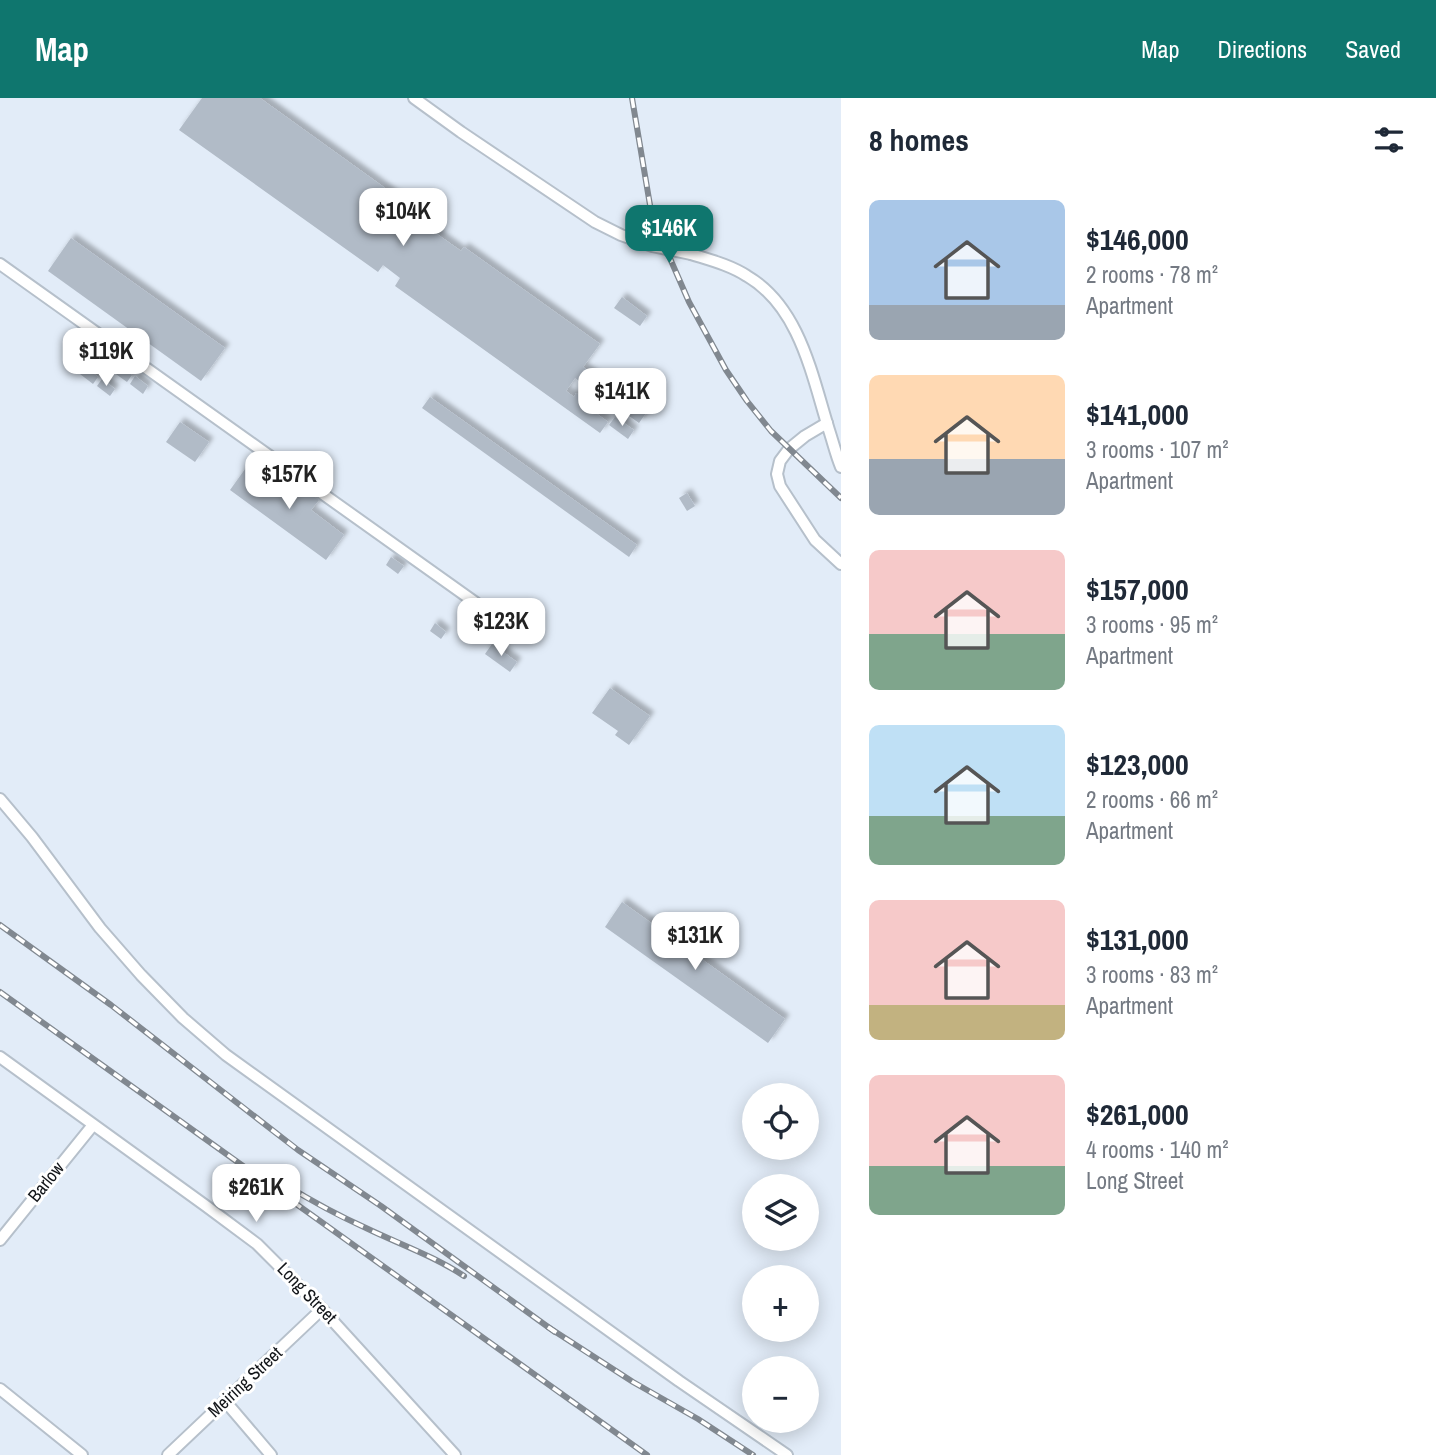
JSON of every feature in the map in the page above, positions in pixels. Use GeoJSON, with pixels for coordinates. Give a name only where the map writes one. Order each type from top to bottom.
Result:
{"type":"FeatureCollection","features":[{"type":"Feature","properties":{"kind":"street"},"geometry":{"type":"LineString","coordinates":[[414,98],[595,222],[652,246],[722,264],[747,276],[771,295],[790,321],[802,344],[841,467]]}},
{"type":"Feature","properties":{"kind":"street"},"geometry":{"type":"LineString","coordinates":[[0,264],[476,603]]}},
{"type":"Feature","properties":{"kind":"street"},"geometry":{"type":"LineString","coordinates":[[827,423],[789,449],[780,461],[778,474],[780,486],[815,540],[841,564]]}},
{"type":"Feature","properties":{"kind":"street"},"geometry":{"type":"LineString","coordinates":[[0,799],[100,928],[141,975],[183,1018],[226,1055],[678,1381],[787,1455]]}},
{"type":"Feature","properties":{"kind":"street","name":"Long Street"},"geometry":{"type":"LineString","coordinates":[[0,1057],[257,1244],[323,1309],[455,1455]]}},
{"type":"Feature","properties":{"kind":"street","name":"Barlow"},"geometry":{"type":"LineString","coordinates":[[0,1240],[93,1125]]}},
{"type":"Feature","properties":{"kind":"street","name":"Meiring Street"},"geometry":{"type":"LineString","coordinates":[[169,1455],[323,1309]]}},
{"type":"Feature","properties":{"kind":"street"},"geometry":{"type":"LineString","coordinates":[[0,1390],[82,1455]]}},
{"type":"Feature","properties":{"kind":"street"},"geometry":{"type":"LineString","coordinates":[[225,1401],[271,1455]]}},
{"type":"Feature","properties":{"kind":"building"},"geometry":{"type":"Polygon","coordinates":[[[202,98],[260,98],[424,216],[420,222],[461,251],[464,247],[600,344],[583,367],[646,413],[639,423],[575,378],[566,391],[574,397],[576,393],[591,404],[589,408],[608,422],[600,433],[395,286],[400,278],[383,265],[378,272],[179,130],[202,98]]]}},
{"type":"Feature","properties":{"kind":"building"},"geometry":{"type":"Polygon","coordinates":[[[71,238],[225,348],[201,381],[48,271],[71,238]]]}},
{"type":"Feature","properties":{"kind":"building"},"geometry":{"type":"Polygon","coordinates":[[[622,297],[647,316],[640,326],[614,308],[622,297]]]}},
{"type":"Feature","properties":{"kind":"building"},"geometry":{"type":"Polygon","coordinates":[[[119,365],[132,375],[127,382],[113,372],[119,365]]]}},
{"type":"Feature","properties":{"kind":"building"},"geometry":{"type":"Polygon","coordinates":[[[85,367],[98,377],[93,384],[80,374],[85,367]]]}},
{"type":"Feature","properties":{"kind":"building"},"geometry":{"type":"Polygon","coordinates":[[[135,376],[148,386],[143,394],[130,384],[135,376]]]}},
{"type":"Feature","properties":{"kind":"building"},"geometry":{"type":"Polygon","coordinates":[[[102,379],[115,389],[110,396],[97,386],[102,379]]]}},
{"type":"Feature","properties":{"kind":"building"},"geometry":{"type":"Polygon","coordinates":[[[430,397],[637,545],[629,557],[422,408],[430,397]]]}},
{"type":"Feature","properties":{"kind":"building"},"geometry":{"type":"Polygon","coordinates":[[[615,417],[634,430],[628,439],[609,425],[615,417]]]}},
{"type":"Feature","properties":{"kind":"building"},"geometry":{"type":"Polygon","coordinates":[[[180,422],[209,442],[195,462],[166,442],[180,422]]]}},
{"type":"Feature","properties":{"kind":"building"},"geometry":{"type":"Polygon","coordinates":[[[248,465],[289,494],[296,484],[319,500],[311,510],[344,535],[326,560],[230,490],[248,465]]]}},
{"type":"Feature","properties":{"kind":"building"},"geometry":{"type":"Polygon","coordinates":[[[687,493],[695,506],[687,511],[679,498],[687,493]]]}},
{"type":"Feature","properties":{"kind":"building"},"geometry":{"type":"Polygon","coordinates":[[[391,557],[404,566],[398,574],[386,565],[391,557]]]}},
{"type":"Feature","properties":{"kind":"building"},"geometry":{"type":"Polygon","coordinates":[[[435,623],[446,632],[441,639],[430,631],[435,623]]]}},
{"type":"Feature","properties":{"kind":"building"},"geometry":{"type":"Polygon","coordinates":[[[492,644],[517,662],[510,672],[485,654],[492,644]]]}},
{"type":"Feature","properties":{"kind":"building"},"geometry":{"type":"Polygon","coordinates":[[[610,688],[650,716],[629,745],[615,735],[618,731],[592,713],[610,688]]]}},
{"type":"Feature","properties":{"kind":"building"},"geometry":{"type":"Polygon","coordinates":[[[622,902],[785,1019],[768,1043],[605,927],[622,902]]]}},
{"type":"Feature","properties":{"kind":"railway"},"geometry":{"type":"LineString","coordinates":[[632,98],[652,217],[689,302],[726,370],[747,401],[771,431],[841,498]]}},
{"type":"Feature","properties":{"kind":"railway"},"geometry":{"type":"LineString","coordinates":[[0,925],[111,1005],[298,1150],[381,1206],[555,1332]]}},
{"type":"Feature","properties":{"kind":"railway"},"geometry":{"type":"LineString","coordinates":[[0,992],[647,1455]]}},
{"type":"Feature","properties":{"kind":"railway"},"geometry":{"type":"LineString","coordinates":[[284,1184],[334,1213],[429,1256],[464,1276]]}},
{"type":"Feature","properties":{"kind":"railway"},"geometry":{"type":"LineString","coordinates":[[548,1327],[753,1455]]}}]}
